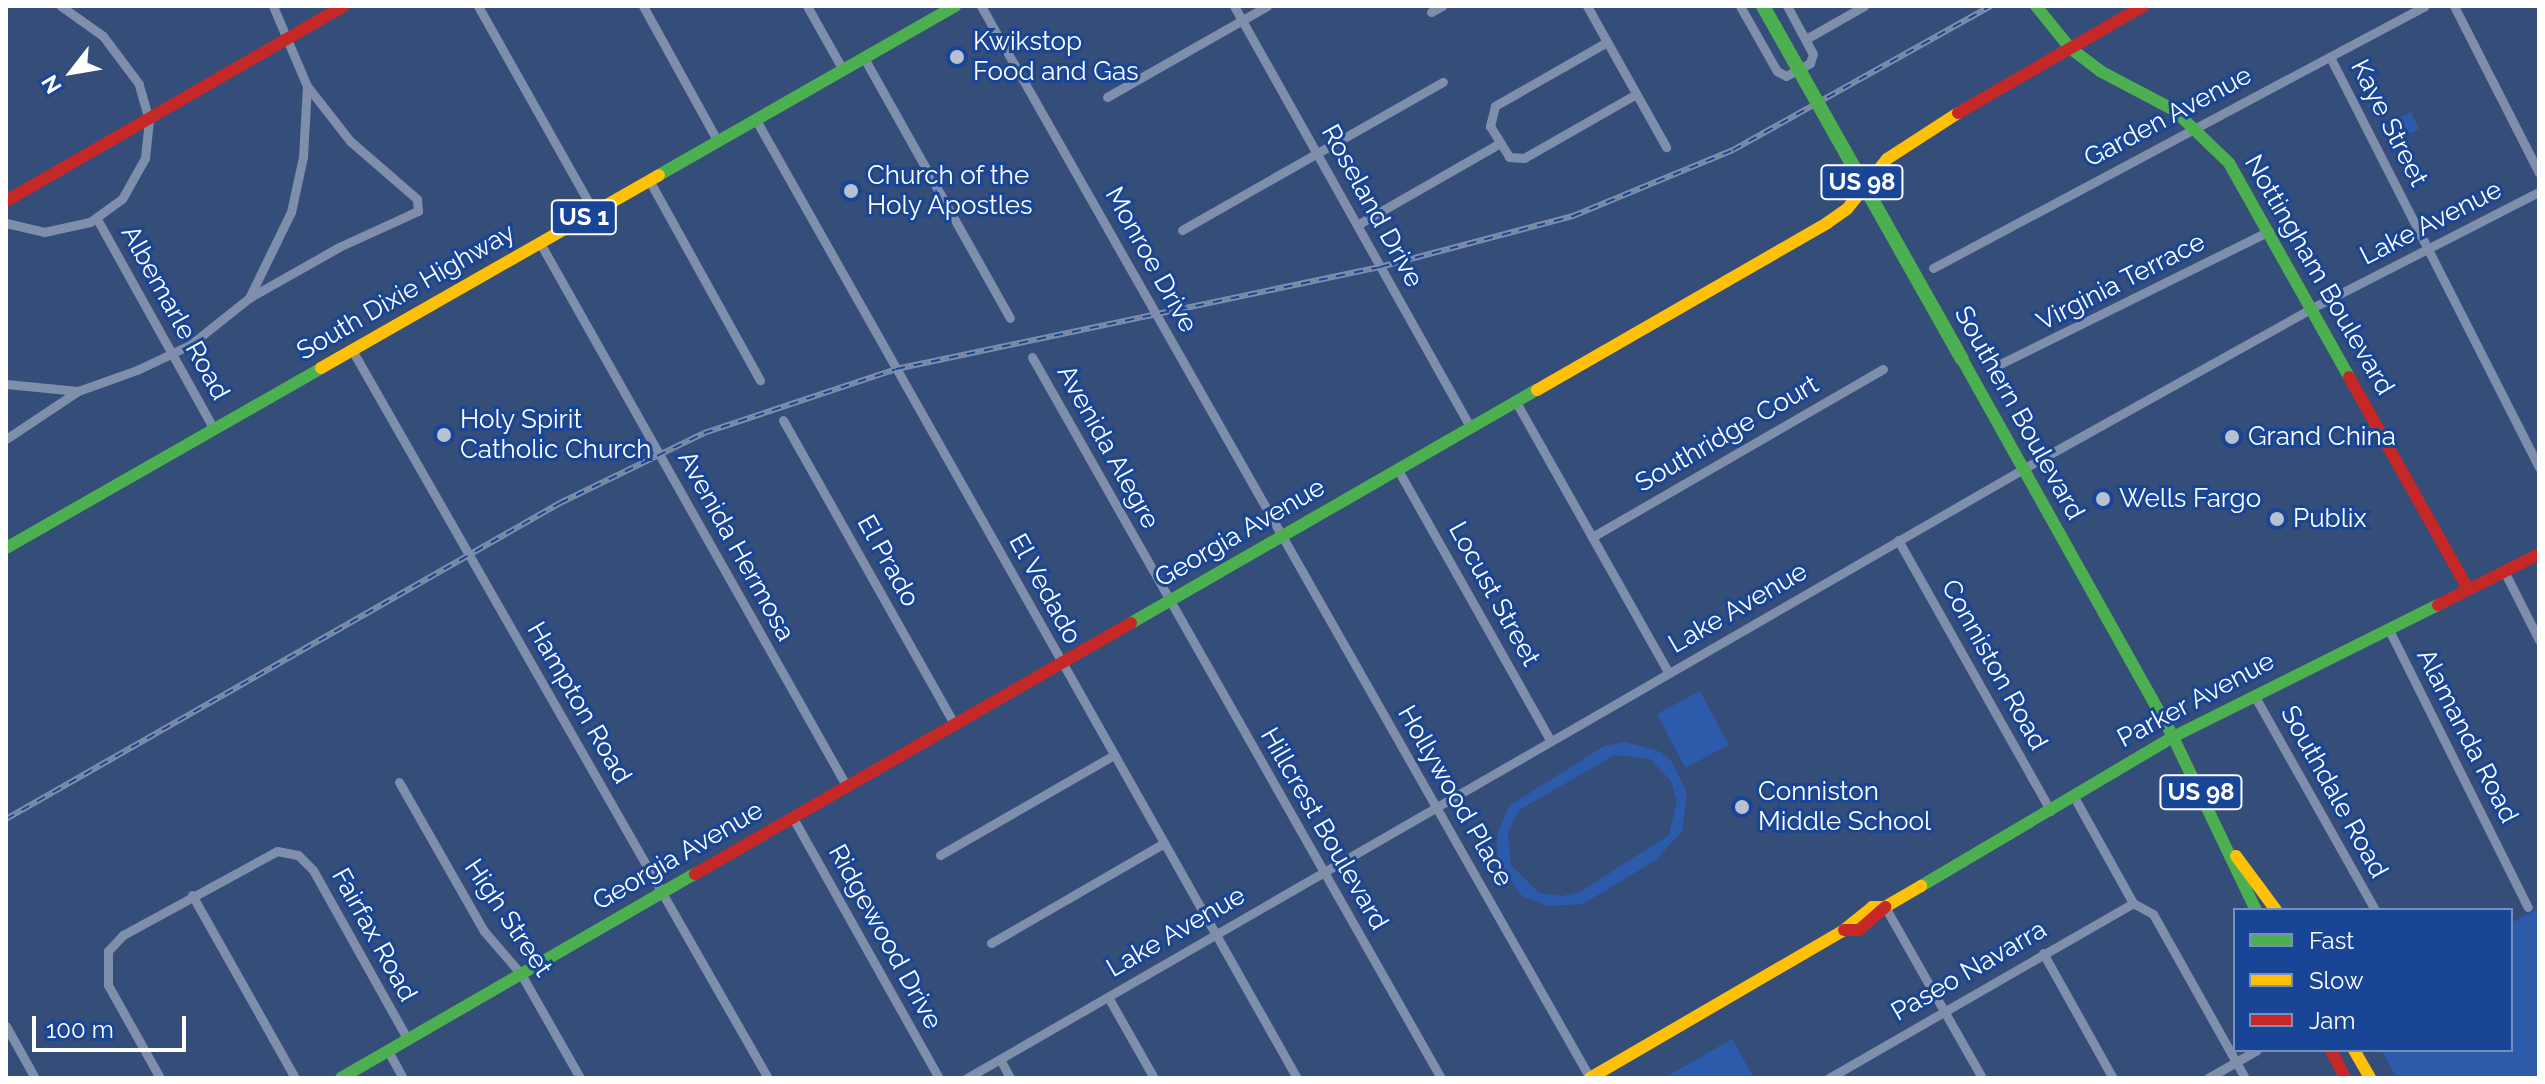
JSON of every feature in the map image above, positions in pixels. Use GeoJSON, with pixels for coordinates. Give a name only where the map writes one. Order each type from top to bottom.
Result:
{"type":"FeatureCollection","features":[{"type":"Feature","properties":{"kind":"street"},"geometry":{"type":"LineString","coordinates":[[6,223],[60,231],[97,219],[122,199],[140,173],[149,120],[139,84],[119,52],[61,6]]}},
{"type":"Feature","properties":{"kind":"street"},"geometry":{"type":"LineString","coordinates":[[6,439],[78,391],[173,354],[249,298],[339,247],[418,211],[417,199],[350,141],[307,86],[273,6]]}},
{"type":"Feature","properties":{"kind":"street"},"geometry":{"type":"LineString","coordinates":[[6,201],[344,6]]}},
{"type":"Feature","properties":{"kind":"street"},"geometry":{"type":"LineString","coordinates":[[478,6],[594,212]]}},
{"type":"Feature","properties":{"kind":"street"},"geometry":{"type":"LineString","coordinates":[[643,6],[718,142]]}},
{"type":"Feature","properties":{"kind":"street"},"geometry":{"type":"LineString","coordinates":[[807,6],[843,70]]}},
{"type":"Feature","properties":{"kind":"street","name":"South Dixie Highway"},"geometry":{"type":"LineString","coordinates":[[6,548],[955,6]]}},
{"type":"Feature","properties":{"kind":"street","name":"Monroe Drive"},"geometry":{"type":"LineString","coordinates":[[981,6],[1281,537]]}},
{"type":"Feature","properties":{"kind":"street","name":"Roseland Drive"},"geometry":{"type":"LineString","coordinates":[[1234,6],[1471,428]]}},
{"type":"Feature","properties":{"kind":"street"},"geometry":{"type":"LineString","coordinates":[[1107,97],[1267,6]]}},
{"type":"Feature","properties":{"kind":"street"},"geometry":{"type":"LineString","coordinates":[[1431,12],[1442,6]]}},
{"type":"Feature","properties":{"kind":"street"},"geometry":{"type":"LineString","coordinates":[[1587,6],[1666,147]]}},
{"type":"Feature","properties":{"kind":"street"},"geometry":{"type":"LineString","coordinates":[[1740,6],[1781,75],[1810,63],[1813,54],[1787,6]]}},
{"type":"Feature","properties":{"kind":"street","name":"Southern Boulevard"},"geometry":{"type":"LineString","coordinates":[[1763,6],[2173,737],[2255,908]]}},
{"type":"Feature","properties":{"kind":"street"},"geometry":{"type":"LineString","coordinates":[[1806,39],[1864,6]]}},
{"type":"Feature","properties":{"kind":"street","name":"Nottingham Boulevard"},"geometry":{"type":"LineString","coordinates":[[2036,6],[2070,48],[2196,126],[2229,163],[2468,589]]}},
{"type":"Feature","properties":{"kind":"street","name":"Georgia Avenue"},"geometry":{"type":"LineString","coordinates":[[341,1078],[1827,223],[1847,209],[1887,159],[1910,140],[2143,6]]}},
{"type":"Feature","properties":{"kind":"street","name":"Garden Avenue"},"geometry":{"type":"LineString","coordinates":[[1933,268],[2425,6]]}},
{"type":"Feature","properties":{"kind":"street"},"geometry":{"type":"LineString","coordinates":[[2454,6],[2539,173]]}},
{"type":"Feature","properties":{"kind":"street"},"geometry":{"type":"LineString","coordinates":[[1607,42],[1495,106],[1488,119],[1500,143],[1509,157],[1524,158],[1636,94]]}},
{"type":"Feature","properties":{"kind":"street","name":"Kaye Street"},"geometry":{"type":"LineString","coordinates":[[2330,57],[2539,467]]}},
{"type":"Feature","properties":{"kind":"street"},"geometry":{"type":"LineString","coordinates":[[864,58],[1010,318]]}},
{"type":"Feature","properties":{"kind":"street"},"geometry":{"type":"LineString","coordinates":[[1182,230],[1443,82]]}},
{"type":"Feature","properties":{"kind":"street"},"geometry":{"type":"LineString","coordinates":[[249,298],[280,238],[298,185],[307,86]]}},
{"type":"Feature","properties":{"kind":"street","name":"El Vedado"},"geometry":{"type":"LineString","coordinates":[[756,120],[1297,1078]]}},
{"type":"Feature","properties":{"kind":"street"},"geometry":{"type":"LineString","coordinates":[[1357,225],[1500,143]]}},
{"type":"Feature","properties":{"kind":"street"},"geometry":{"type":"LineString","coordinates":[[649,180],[760,380]]}},
{"type":"Feature","properties":{"kind":"street","name":"Lake Avenue"},"geometry":{"type":"LineString","coordinates":[[967,1078],[2023,469],[2312,308],[2539,192]]}},
{"type":"Feature","properties":{"kind":"street","name":"Albemarle Road"},"geometry":{"type":"LineString","coordinates":[[97,219],[214,429]]}},
{"type":"Feature","properties":{"kind":"street","name":"Virginia Terrace"},"geometry":{"type":"LineString","coordinates":[[1992,368],[2269,231]]}},
{"type":"Feature","properties":{"kind":"street","name":"Avenida Hermosa"},"geometry":{"type":"LineString","coordinates":[[540,243],[847,787]]}},
{"type":"Feature","properties":{"kind":"street","name":"Hampton Road"},"geometry":{"type":"LineString","coordinates":[[352,350],[768,1078]]}},
{"type":"Feature","properties":{"kind":"street","name":"Avenida Alegre"},"geometry":{"type":"LineString","coordinates":[[1032,357],[1170,601]]}},
{"type":"Feature","properties":{"kind":"street","name":"Southridge Court"},"geometry":{"type":"LineString","coordinates":[[1592,537],[1883,369]]}},
{"type":"Feature","properties":{"kind":"street"},"geometry":{"type":"LineString","coordinates":[[6,384],[78,391]]}},
{"type":"Feature","properties":{"kind":"street"},"geometry":{"type":"LineString","coordinates":[[1516,402],[1669,673]]}},
{"type":"Feature","properties":{"kind":"street","name":"El Prado"},"geometry":{"type":"LineString","coordinates":[[783,420],[955,725]]}},
{"type":"Feature","properties":{"kind":"street","name":"Locust Street"},"geometry":{"type":"LineString","coordinates":[[1398,470],[1551,741]]}},
{"type":"Feature","properties":{"kind":"street","name":"Hollywood Place"},"geometry":{"type":"LineString","coordinates":[[1281,537],[1590,1078]]}},
{"type":"Feature","properties":{"kind":"street","name":"Conniston Road"},"geometry":{"type":"LineString","coordinates":[[1898,540],[2051,811]]}},
{"type":"Feature","properties":{"kind":"street","name":"Parker Avenue"},"geometry":{"type":"LineString","coordinates":[[1590,1078],[1844,930],[1872,907],[1885,907],[2173,737],[2539,554]]}},
{"type":"Feature","properties":{"kind":"street"},"geometry":{"type":"LineString","coordinates":[[2504,571],[2539,640]]}},
{"type":"Feature","properties":{"kind":"street","name":"Hillcrest Boulevard"},"geometry":{"type":"LineString","coordinates":[[1170,601],[1441,1078]]}},
{"type":"Feature","properties":{"kind":"street","name":"Alamanda Road"},"geometry":{"type":"LineString","coordinates":[[2388,628],[2528,907]]}},
{"type":"Feature","properties":{"kind":"street","name":"Southdale Road"},"geometry":{"type":"LineString","coordinates":[[2254,695],[2374,908]]}},
{"type":"Feature","properties":{"kind":"street"},"geometry":{"type":"LineString","coordinates":[[940,855],[1114,755]]}},
{"type":"Feature","properties":{"kind":"street","name":"High Street"},"geometry":{"type":"LineString","coordinates":[[399,782],[484,931],[521,974],[580,1078]]}},
{"type":"Feature","properties":{"kind":"street"},"geometry":{"type":"LineString","coordinates":[[2074,797],[2133,903],[2153,914],[2245,1078]]}},
{"type":"Feature","properties":{"kind":"street","name":"Ridgewood Drive"},"geometry":{"type":"LineString","coordinates":[[793,818],[939,1078]]}},
{"type":"Feature","properties":{"kind":"street"},"geometry":{"type":"LineString","coordinates":[[991,943],[1164,843]]}},
{"type":"Feature","properties":{"kind":"street","name":"Southern Boulevard"},"geometry":{"type":"LineString","coordinates":[[2228,846],[2274,908]]}},
{"type":"Feature","properties":{"kind":"street","name":"Fairfax Road"},"geometry":{"type":"LineString","coordinates":[[192,895],[263,855],[277,851],[298,855],[313,870],[408,1040]]}},
{"type":"Feature","properties":{"kind":"street"},"geometry":{"type":"LineString","coordinates":[[160,1078],[108,985],[105,957],[117,939],[192,895],[295,1078]]}},
{"type":"Feature","properties":{"kind":"street","name":"Paseo Navarra"},"geometry":{"type":"LineString","coordinates":[[1829,1078],[1848,1073],[1944,1011],[2133,903]]}},
{"type":"Feature","properties":{"kind":"street"},"geometry":{"type":"LineString","coordinates":[[1885,907],[1982,1078]]}},
{"type":"Feature","properties":{"kind":"street"},"geometry":{"type":"LineString","coordinates":[[2043,953],[2113,1078]]}},
{"type":"Feature","properties":{"kind":"street"},"geometry":{"type":"LineString","coordinates":[[1108,997],[1154,1078]]}},
{"type":"Feature","properties":{"kind":"street"},"geometry":{"type":"LineString","coordinates":[[6,1026],[35,1078]]}},
{"type":"Feature","properties":{"kind":"street"},"geometry":{"type":"LineString","coordinates":[[388,1051],[403,1078]]}},
{"type":"Feature","properties":{"kind":"street"},"geometry":{"type":"LineString","coordinates":[[2208,1078],[2254,1052]]}},
{"type":"Feature","properties":{"kind":"street"},"geometry":{"type":"LineString","coordinates":[[2332,1052],[2345,1078]]}},
{"type":"Feature","properties":{"kind":"street"},"geometry":{"type":"LineString","coordinates":[[2355,1053],[2370,1078]]}},
{"type":"Feature","properties":{"kind":"street"},"geometry":{"type":"LineString","coordinates":[[1000,1059],[1010,1078]]}},
{"type":"Feature","properties":{"kind":"shaded area"},"geometry":{"type":"Polygon","coordinates":[[[2411,112],[2419,129],[2393,141],[2385,124],[2411,112]]]}},
{"type":"Feature","properties":{"kind":"shaded area"},"geometry":{"type":"Polygon","coordinates":[[[1700,691],[1729,745],[1685,768],[1657,714],[1700,691]]]}},
{"type":"Feature","properties":{"kind":"shaded area"},"geometry":{"type":"Polygon","coordinates":[[[1625,742],[1661,752],[1672,762],[1687,793],[1682,831],[1656,860],[1583,904],[1548,906],[1522,896],[1501,868],[1497,852],[1497,835],[1509,806],[1604,746],[1625,742]],[[1615,755],[1521,809],[1508,833],[1511,865],[1539,893],[1562,896],[1580,892],[1669,835],[1677,801],[1671,781],[1650,759],[1615,755]]]}},
{"type":"Feature","properties":{"kind":"shaded area"},"geometry":{"type":"Polygon","coordinates":[[[2539,908],[2539,1078],[2397,1078],[2382,1052],[2513,1052],[2513,922],[2539,908]]]}},
{"type":"Feature","properties":{"kind":"shaded area"},"geometry":{"type":"Polygon","coordinates":[[[1732,1039],[1754,1078],[1664,1078],[1732,1039]]]}},
{"type":"Feature","properties":{"kind":"railway"},"geometry":{"type":"LineString","coordinates":[[6,819],[560,503],[704,433],[896,369],[1380,267],[1573,216],[1733,150],[1991,6]]}},
{"type":"Feature","properties":{"kind":"traffic: fast"},"geometry":{"type":"LineString","coordinates":[[659,175],[955,6]]}},
{"type":"Feature","properties":{"kind":"traffic: fast"},"geometry":{"type":"LineString","coordinates":[[1763,6],[1962,359]]}},
{"type":"Feature","properties":{"kind":"traffic: fast"},"geometry":{"type":"LineString","coordinates":[[2036,6],[2070,48],[2100,71],[2174,110],[2229,163],[2349,377]]}},
{"type":"Feature","properties":{"kind":"traffic: fast"},"geometry":{"type":"LineString","coordinates":[[1962,359],[2173,737],[2255,908]]}},
{"type":"Feature","properties":{"kind":"traffic: fast"},"geometry":{"type":"LineString","coordinates":[[6,548],[321,368]]}},
{"type":"Feature","properties":{"kind":"traffic: fast"},"geometry":{"type":"LineString","coordinates":[[1131,623],[1537,390]]}},
{"type":"Feature","properties":{"kind":"traffic: fast"},"geometry":{"type":"LineString","coordinates":[[1921,886],[2173,737],[2438,605]]}},
{"type":"Feature","properties":{"kind":"traffic: fast"},"geometry":{"type":"LineString","coordinates":[[341,1078],[695,874]]}},
{"type":"Feature","properties":{"kind":"traffic: slow"},"geometry":{"type":"LineString","coordinates":[[1537,390],[1827,223],[1847,209],[1887,159],[1958,113]]}},
{"type":"Feature","properties":{"kind":"traffic: slow"},"geometry":{"type":"LineString","coordinates":[[321,368],[659,175]]}},
{"type":"Feature","properties":{"kind":"traffic: slow"},"geometry":{"type":"LineString","coordinates":[[2236,856],[2275,908]]}},
{"type":"Feature","properties":{"kind":"traffic: slow"},"geometry":{"type":"LineString","coordinates":[[1590,1078],[1844,930],[1872,907],[1885,907],[1921,886]]}},
{"type":"Feature","properties":{"kind":"traffic: slow"},"geometry":{"type":"LineString","coordinates":[[2355,1052],[2370,1078]]}},
{"type":"Feature","properties":{"kind":"traffic: jam"},"geometry":{"type":"LineString","coordinates":[[6,201],[344,6]]}},
{"type":"Feature","properties":{"kind":"traffic: jam"},"geometry":{"type":"LineString","coordinates":[[1958,113],[2143,6]]}},
{"type":"Feature","properties":{"kind":"traffic: jam"},"geometry":{"type":"LineString","coordinates":[[2349,377],[2468,589]]}},
{"type":"Feature","properties":{"kind":"traffic: jam"},"geometry":{"type":"LineString","coordinates":[[2438,605],[2539,554]]}},
{"type":"Feature","properties":{"kind":"traffic: jam"},"geometry":{"type":"LineString","coordinates":[[695,874],[1131,623]]}},
{"type":"Feature","properties":{"kind":"traffic: jam"},"geometry":{"type":"LineString","coordinates":[[1844,930],[1859,930],[1885,907]]}},
{"type":"Feature","properties":{"kind":"traffic: jam"},"geometry":{"type":"LineString","coordinates":[[2332,1052],[2345,1078]]}},
{"type":"Feature","properties":{"kind":"place","name":"Kwikstop Food and Gas"},"geometry":{"type":"Point","coordinates":[957,57]}},
{"type":"Feature","properties":{"kind":"place","name":"Church of the Holy Apostles"},"geometry":{"type":"Point","coordinates":[851,191]}},
{"type":"Feature","properties":{"kind":"place","name":"Holy Spirit Catholic Church"},"geometry":{"type":"Point","coordinates":[444,435]}},
{"type":"Feature","properties":{"kind":"place","name":"Grand China"},"geometry":{"type":"Point","coordinates":[2232,437]}},
{"type":"Feature","properties":{"kind":"place","name":"Wells Fargo"},"geometry":{"type":"Point","coordinates":[2103,499]}},
{"type":"Feature","properties":{"kind":"place","name":"Publix"},"geometry":{"type":"Point","coordinates":[2277,519]}},
{"type":"Feature","properties":{"kind":"place","name":"Conniston Middle School"},"geometry":{"type":"Point","coordinates":[1742,807]}}]}
